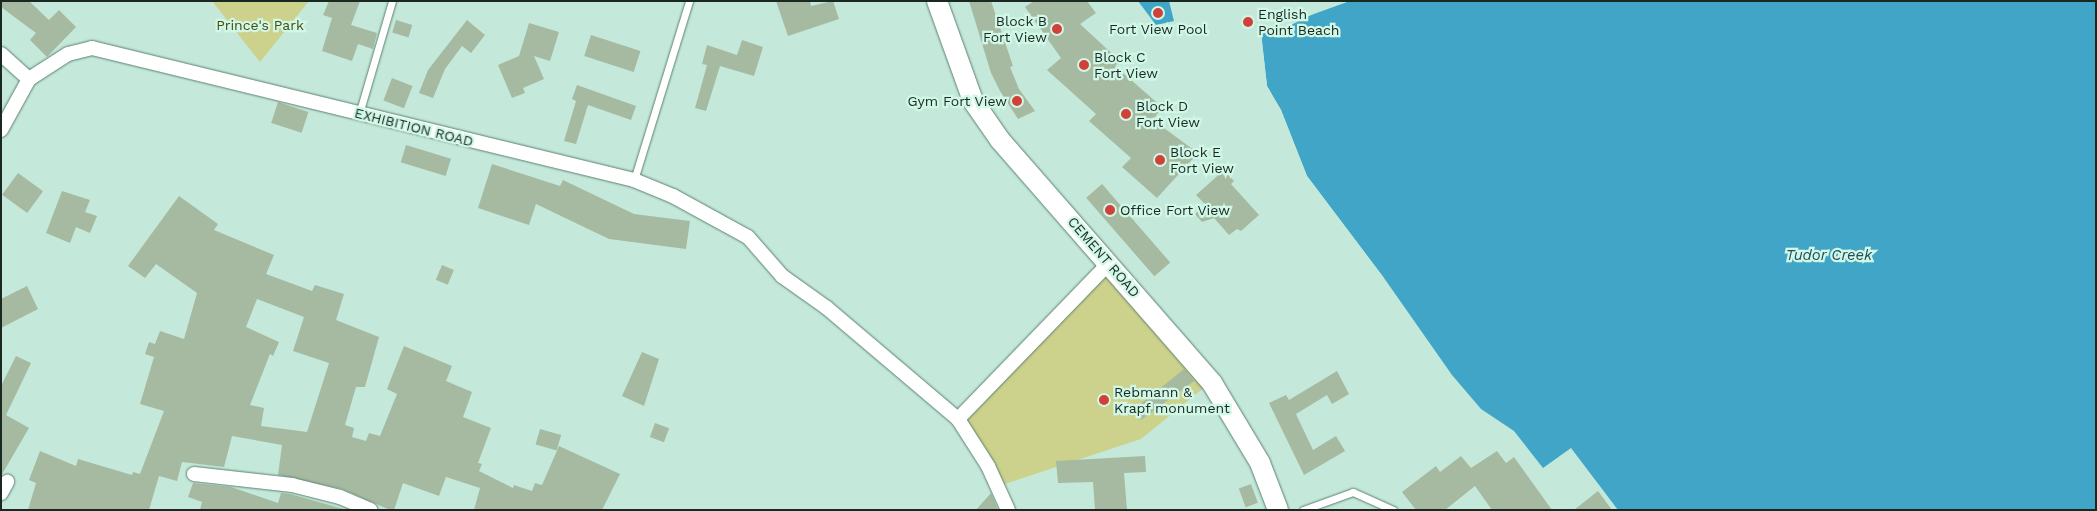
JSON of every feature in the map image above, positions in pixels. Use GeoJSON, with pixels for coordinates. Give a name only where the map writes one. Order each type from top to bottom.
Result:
{"type":"FeatureCollection","features":[{"type":"Feature","properties":{"kind":"main road","name":"CEMENT ROAD"},"geometry":{"type":"LineString","coordinates":[[937,1],[973,102],[1000,140],[1109,262],[1212,383],[1260,464],[1278,510]]}},
{"type":"Feature","properties":{"kind":"street","name":"EXHIBITION ROAD"},"geometry":{"type":"LineString","coordinates":[[1,130],[29,79],[68,54],[92,48],[634,180],[673,196],[748,237],[782,276],[827,308],[958,419],[988,466],[1008,510]]}},
{"type":"Feature","properties":{"kind":"street"},"geometry":{"type":"LineString","coordinates":[[1,54],[29,79]]}},
{"type":"Feature","properties":{"kind":"street"},"geometry":{"type":"LineString","coordinates":[[958,419],[1109,262]]}},
{"type":"Feature","properties":{"kind":"street"},"geometry":{"type":"LineString","coordinates":[[194,474],[292,485],[340,497],[367,509]]}},
{"type":"Feature","properties":{"kind":"lane"},"geometry":{"type":"LineString","coordinates":[[360,114],[392,1]]}},
{"type":"Feature","properties":{"kind":"lane"},"geometry":{"type":"LineString","coordinates":[[634,180],[689,1]]}},
{"type":"Feature","properties":{"kind":"lane"},"geometry":{"type":"LineString","coordinates":[[1304,510],[1353,492],[1393,510]]}},
{"type":"Feature","properties":{"kind":"green space","name":"Prince's Park"},"geometry":{"type":"Polygon","coordinates":[[[212,1],[309,1],[260,62],[212,1]]]}},
{"type":"Feature","properties":{"kind":"green space"},"geometry":{"type":"Polygon","coordinates":[[[1112,266],[1205,387],[1141,439],[1005,484],[958,419],[1112,266]]]}},
{"type":"Feature","properties":{"kind":"water","name":"Fort View Pool"},"geometry":{"type":"Polygon","coordinates":[[[1138,1],[1169,1],[1174,21],[1156,25],[1138,1]]]}},
{"type":"Feature","properties":{"kind":"water","name":"Tudor Creek"},"geometry":{"type":"Polygon","coordinates":[[[1327,1],[2096,1],[2096,510],[1618,510],[1571,448],[1543,468],[1514,431],[1481,409],[1452,375],[1384,278],[1307,176],[1281,110],[1267,86],[1261,32],[1293,24],[1327,7],[1327,1]]]}},
{"type":"Feature","properties":{"kind":"pier"},"geometry":{"type":"Polygon","coordinates":[[[1324,1],[1350,1],[1293,21],[1325,6],[1324,1]]]}},
{"type":"Feature","properties":{"kind":"pier"},"geometry":{"type":"Polygon","coordinates":[[[1290,22],[1261,33],[1267,86],[1281,110],[1307,176],[1383,279],[1305,178],[1278,111],[1264,86],[1259,31],[1290,22]]]}},
{"type":"Feature","properties":{"kind":"building"},"geometry":{"type":"Polygon","coordinates":[[[1,1],[29,1],[49,20],[59,10],[76,27],[47,57],[30,40],[36,33],[1,7],[1,1]]]}},
{"type":"Feature","properties":{"kind":"building"},"geometry":{"type":"Polygon","coordinates":[[[329,1],[360,1],[351,25],[377,33],[373,49],[358,44],[352,61],[322,51],[332,18],[323,15],[329,1]]]}},
{"type":"Feature","properties":{"kind":"building"},"geometry":{"type":"Polygon","coordinates":[[[776,1],[810,1],[811,6],[833,1],[839,19],[788,36],[776,1]]]}},
{"type":"Feature","properties":{"kind":"building"},"geometry":{"type":"Polygon","coordinates":[[[969,1],[991,1],[1013,66],[1010,67],[1019,89],[1035,111],[1018,119],[1000,91],[991,73],[969,1]]]}},
{"type":"Feature","properties":{"kind":"building"},"geometry":{"type":"Polygon","coordinates":[[[1034,1],[1087,1],[1096,13],[1080,24],[1120,61],[1115,66],[1162,107],[1153,120],[1198,153],[1157,198],[1122,167],[1131,158],[1089,121],[1096,114],[1047,70],[1061,58],[1025,7],[1034,1]]]}},
{"type":"Feature","properties":{"kind":"building"},"geometry":{"type":"Polygon","coordinates":[[[396,20],[412,25],[408,37],[392,32],[396,20]]]}},
{"type":"Feature","properties":{"kind":"building"},"geometry":{"type":"Polygon","coordinates":[[[467,20],[485,35],[471,53],[462,46],[445,69],[433,98],[419,93],[428,70],[467,20]]]}},
{"type":"Feature","properties":{"kind":"building"},"geometry":{"type":"Polygon","coordinates":[[[529,23],[559,32],[550,61],[534,56],[544,79],[523,88],[525,93],[512,98],[498,65],[519,56],[529,23]]]}},
{"type":"Feature","properties":{"kind":"building"},"geometry":{"type":"Polygon","coordinates":[[[591,35],[640,51],[634,72],[584,56],[591,35]]]}},
{"type":"Feature","properties":{"kind":"building"},"geometry":{"type":"Polygon","coordinates":[[[742,40],[763,47],[754,76],[720,66],[706,111],[695,108],[707,65],[702,64],[707,45],[737,55],[742,40]]]}},
{"type":"Feature","properties":{"kind":"building"},"geometry":{"type":"Polygon","coordinates":[[[392,78],[413,86],[404,108],[383,100],[392,78]]]}},
{"type":"Feature","properties":{"kind":"building"},"geometry":{"type":"Polygon","coordinates":[[[577,85],[636,106],[631,120],[588,105],[576,144],[564,141],[576,101],[572,99],[577,85]]]}},
{"type":"Feature","properties":{"kind":"building"},"geometry":{"type":"Polygon","coordinates":[[[278,102],[308,112],[302,133],[271,123],[278,102]]]}},
{"type":"Feature","properties":{"kind":"building"},"geometry":{"type":"Polygon","coordinates":[[[406,145],[451,159],[446,176],[401,162],[406,145]]]}},
{"type":"Feature","properties":{"kind":"building"},"geometry":{"type":"Polygon","coordinates":[[[492,164],[560,186],[563,180],[634,214],[690,221],[686,249],[609,239],[536,204],[529,225],[478,208],[492,164]]]}},
{"type":"Feature","properties":{"kind":"building"},"geometry":{"type":"Polygon","coordinates":[[[1224,170],[1234,181],[1231,184],[1259,215],[1241,231],[1237,229],[1229,235],[1214,218],[1202,222],[1195,214],[1205,204],[1196,195],[1224,170]]]}},
{"type":"Feature","properties":{"kind":"building"},"geometry":{"type":"Polygon","coordinates":[[[18,173],[43,191],[27,213],[2,195],[18,173]]]}},
{"type":"Feature","properties":{"kind":"building"},"geometry":{"type":"Polygon","coordinates":[[[1102,184],[1170,262],[1154,276],[1086,198],[1102,184]]]}},
{"type":"Feature","properties":{"kind":"building"},"geometry":{"type":"Polygon","coordinates":[[[62,191],[90,200],[85,212],[97,216],[90,233],[76,227],[70,243],[46,233],[62,191]]]}},
{"type":"Feature","properties":{"kind":"building"},"geometry":{"type":"Polygon","coordinates":[[[179,196],[218,224],[214,230],[274,255],[266,274],[312,291],[315,285],[344,294],[336,320],[379,337],[365,387],[356,387],[345,425],[354,428],[352,437],[366,441],[369,433],[380,436],[397,394],[387,389],[404,346],[452,366],[446,381],[472,392],[463,417],[491,428],[478,463],[482,464],[479,471],[513,488],[514,485],[532,491],[535,483],[542,485],[559,446],[620,474],[602,510],[474,510],[480,488],[446,477],[439,496],[403,483],[394,510],[390,510],[342,489],[278,475],[282,445],[232,436],[224,467],[182,462],[177,481],[159,476],[149,510],[28,510],[36,483],[29,480],[40,451],[76,466],[78,459],[132,475],[133,472],[140,474],[164,411],[140,404],[154,357],[145,354],[149,342],[155,344],[160,331],[184,339],[197,293],[156,264],[145,278],[128,266],[179,196]],[[257,299],[246,327],[279,342],[273,356],[270,354],[250,405],[264,408],[261,426],[307,432],[329,363],[293,351],[304,317],[257,299]]]}},
{"type":"Feature","properties":{"kind":"building"},"geometry":{"type":"Polygon","coordinates":[[[442,265],[454,270],[448,285],[436,280],[442,265]]]}},
{"type":"Feature","properties":{"kind":"building"},"geometry":{"type":"Polygon","coordinates":[[[27,286],[38,309],[1,328],[1,299],[27,286]]]}},
{"type":"Feature","properties":{"kind":"building"},"geometry":{"type":"Polygon","coordinates":[[[642,352],[659,359],[644,406],[622,396],[642,352]]]}},
{"type":"Feature","properties":{"kind":"building"},"geometry":{"type":"Polygon","coordinates":[[[16,356],[31,363],[6,415],[29,428],[1,476],[1,386],[16,356]]]}},
{"type":"Feature","properties":{"kind":"building"},"geometry":{"type":"Polygon","coordinates":[[[1184,369],[1194,381],[1141,420],[1133,410],[1184,369]]]}},
{"type":"Feature","properties":{"kind":"building"},"geometry":{"type":"Polygon","coordinates":[[[1337,371],[1349,394],[1332,404],[1327,395],[1296,414],[1313,450],[1336,436],[1345,451],[1304,475],[1269,403],[1286,395],[1289,400],[1337,371]]]}},
{"type":"Feature","properties":{"kind":"building"},"geometry":{"type":"Polygon","coordinates":[[[655,423],[669,428],[664,442],[650,437],[655,423]]]}},
{"type":"Feature","properties":{"kind":"building"},"geometry":{"type":"Polygon","coordinates":[[[540,429],[561,435],[557,450],[536,444],[540,429]]]}},
{"type":"Feature","properties":{"kind":"building"},"geometry":{"type":"Polygon","coordinates":[[[1497,451],[1506,463],[1514,457],[1552,510],[1492,510],[1475,486],[1445,510],[1416,510],[1402,492],[1436,466],[1440,472],[1461,456],[1471,468],[1497,451]]]}},
{"type":"Feature","properties":{"kind":"building"},"geometry":{"type":"Polygon","coordinates":[[[1145,456],[1146,472],[1124,473],[1127,510],[1095,510],[1093,482],[1058,483],[1056,461],[1145,456]]]}},
{"type":"Feature","properties":{"kind":"building"},"geometry":{"type":"Polygon","coordinates":[[[193,483],[231,487],[278,503],[281,493],[290,494],[347,510],[200,510],[202,502],[188,497],[193,483]]]}},
{"type":"Feature","properties":{"kind":"building"},"geometry":{"type":"Polygon","coordinates":[[[1251,484],[1258,503],[1246,507],[1239,488],[1251,484]]]}},
{"type":"Feature","properties":{"kind":"building"},"geometry":{"type":"Polygon","coordinates":[[[1598,491],[1612,510],[1574,510],[1598,491]]]}},
{"type":"Feature","properties":{"kind":"building"},"geometry":{"type":"Polygon","coordinates":[[[991,493],[998,510],[976,510],[991,493]]]}},
{"type":"Feature","properties":{"kind":"place","name":"Fort View Pool"},"geometry":{"type":"Point","coordinates":[1158,13]}},
{"type":"Feature","properties":{"kind":"place","name":"English Point Beach"},"geometry":{"type":"Point","coordinates":[1248,22]}},
{"type":"Feature","properties":{"kind":"place","name":"Block B Fort View"},"geometry":{"type":"Point","coordinates":[1057,29]}},
{"type":"Feature","properties":{"kind":"place","name":"Block C Fort View"},"geometry":{"type":"Point","coordinates":[1084,65]}},
{"type":"Feature","properties":{"kind":"place","name":"Gym Fort View"},"geometry":{"type":"Point","coordinates":[1017,101]}},
{"type":"Feature","properties":{"kind":"place","name":"Block D Fort View"},"geometry":{"type":"Point","coordinates":[1126,114]}},
{"type":"Feature","properties":{"kind":"place","name":"Block E Fort View"},"geometry":{"type":"Point","coordinates":[1160,160]}},
{"type":"Feature","properties":{"kind":"place","name":"Office Fort View"},"geometry":{"type":"Point","coordinates":[1110,210]}},
{"type":"Feature","properties":{"kind":"place","name":"Rebmann & Krapf monument"},"geometry":{"type":"Point","coordinates":[1104,400]}}]}
